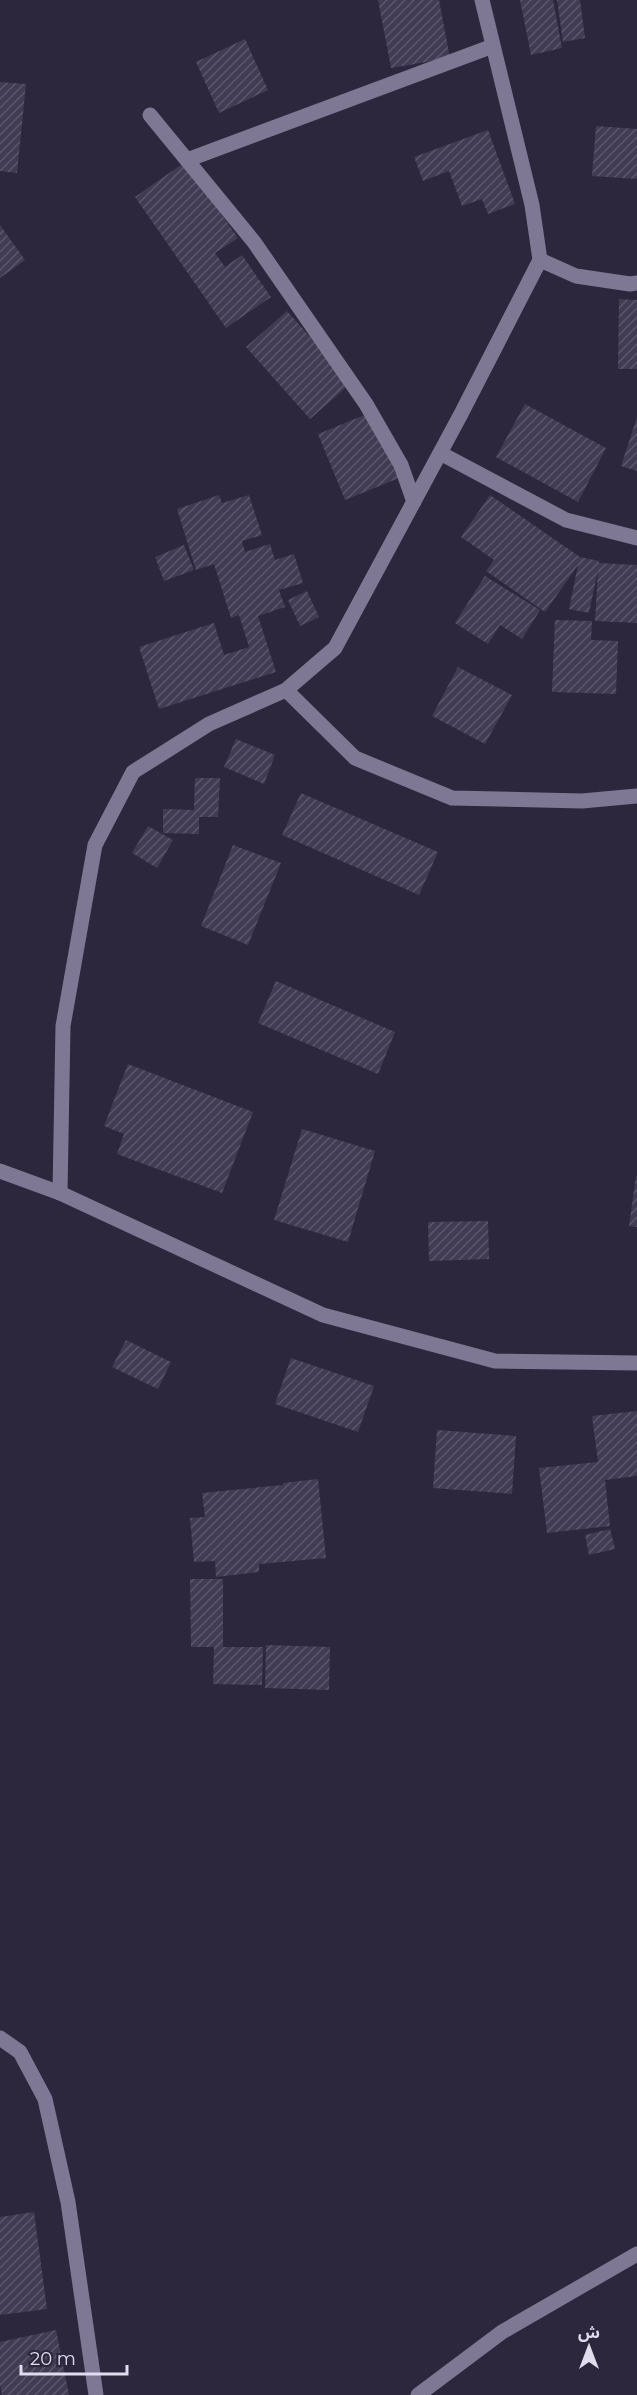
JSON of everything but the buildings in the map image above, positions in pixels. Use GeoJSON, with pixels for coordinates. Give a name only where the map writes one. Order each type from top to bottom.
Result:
{"type":"FeatureCollection","features":[{"type":"Feature","properties":{"kind":"street"},"geometry":{"type":"LineString","coordinates":[[60,1193],[63,1026],[95,844],[133,772],[209,724],[285,690],[335,648],[540,260],[532,205],[482,0]]}},
{"type":"Feature","properties":{"kind":"street"},"geometry":{"type":"LineString","coordinates":[[187,160],[493,46]]}},
{"type":"Feature","properties":{"kind":"street"},"geometry":{"type":"LineString","coordinates":[[150,115],[254,242],[366,404],[400,465],[414,502]]}},
{"type":"Feature","properties":{"kind":"street"},"geometry":{"type":"LineString","coordinates":[[540,260],[576,276],[637,283]]}},
{"type":"Feature","properties":{"kind":"street"},"geometry":{"type":"LineString","coordinates":[[440,453],[566,520],[637,538]]}},
{"type":"Feature","properties":{"kind":"street"},"geometry":{"type":"LineString","coordinates":[[285,690],[355,758],[452,798],[582,801],[637,796]]}},
{"type":"Feature","properties":{"kind":"street"},"geometry":{"type":"LineString","coordinates":[[0,1171],[60,1193],[323,1315],[495,1361],[637,1363]]}},
{"type":"Feature","properties":{"kind":"street"},"geometry":{"type":"LineString","coordinates":[[0,2038],[20,2052],[45,2099],[68,2202],[96,2395]]}},
{"type":"Feature","properties":{"kind":"street"},"geometry":{"type":"LineString","coordinates":[[418,2395],[502,2332],[637,2254]]}}]}
